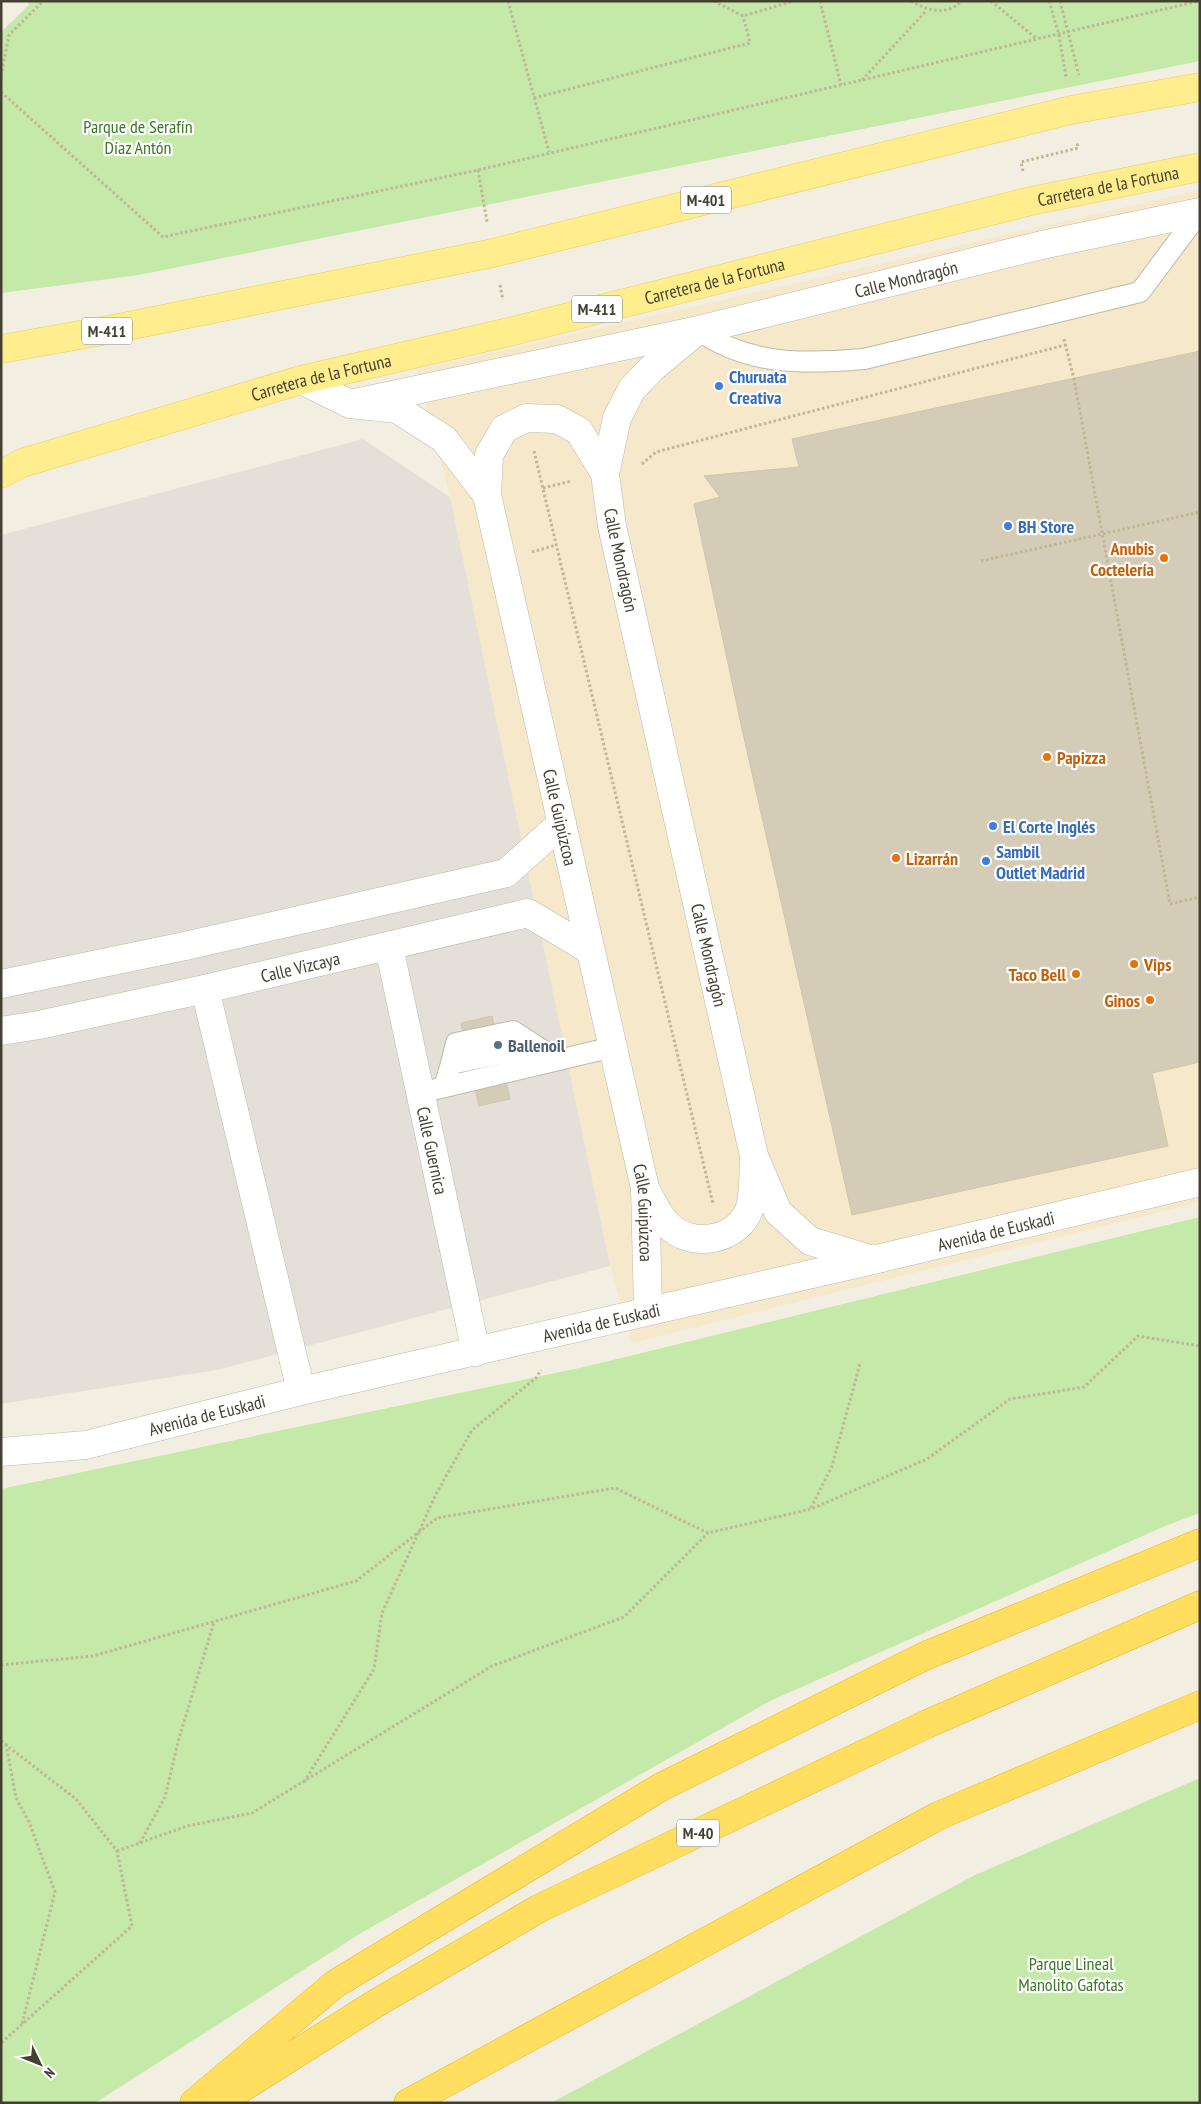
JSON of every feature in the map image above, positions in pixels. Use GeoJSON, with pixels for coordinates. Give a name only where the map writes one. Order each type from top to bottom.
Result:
{"type":"FeatureCollection","features":[{"type":"Feature","properties":{"kind":"highway"},"geometry":{"type":"LineString","coordinates":[[194,2103],[335,1984],[661,1787],[925,1656],[1200,1543]]}},
{"type":"Feature","properties":{"kind":"highway","name":"M-40"},"geometry":{"type":"LineString","coordinates":[[218,2103],[378,2002],[540,1908],[927,1724],[1200,1605]]}},
{"type":"Feature","properties":{"kind":"highway"},"geometry":{"type":"LineString","coordinates":[[408,2103],[938,1816],[1200,1705]]}},
{"type":"Feature","properties":{"kind":"main road","name":"M-401"},"geometry":{"type":"LineString","coordinates":[[212,309],[493,253],[1087,107],[1200,87]]}},
{"type":"Feature","properties":{"kind":"main road","name":"Carretera de la Fortuna"},"geometry":{"type":"LineString","coordinates":[[1,474],[22,463],[301,380],[509,332],[1031,201],[1200,167]]}},
{"type":"Feature","properties":{"kind":"main road","name":"M-411"},"geometry":{"type":"LineString","coordinates":[[1,349],[212,309]]}},
{"type":"Feature","properties":{"kind":"street","name":"Calle Mondragón"},"geometry":{"type":"LineString","coordinates":[[874,1260],[810,1241],[778,1212],[754,1156],[612,526],[605,474],[617,418],[632,389],[651,368],[698,330],[1042,245],[1199,213]]}},
{"type":"Feature","properties":{"kind":"street"},"geometry":{"type":"LineString","coordinates":[[301,380],[350,404],[698,330]]}},
{"type":"Feature","properties":{"kind":"street","name":"Calle Guipúzcoa"},"geometry":{"type":"LineString","coordinates":[[350,404],[397,409],[444,439],[487,495],[645,1188],[648,1310]]}},
{"type":"Feature","properties":{"kind":"street"},"geometry":{"type":"LineString","coordinates":[[487,495],[489,455],[504,429],[526,418],[557,419],[579,431],[605,474]]}},
{"type":"Feature","properties":{"kind":"street"},"geometry":{"type":"LineString","coordinates":[[1,984],[184,946],[506,873],[562,823]]}},
{"type":"Feature","properties":{"kind":"street","name":"Calle Vizcaya"},"geometry":{"type":"LineString","coordinates":[[1,1031],[39,1025],[205,989],[528,913],[590,950]]}},
{"type":"Feature","properties":{"kind":"street","name":"Calle Guernica"},"geometry":{"type":"LineString","coordinates":[[389,947],[432,1090],[476,1352]]}},
{"type":"Feature","properties":{"kind":"street"},"geometry":{"type":"LineString","coordinates":[[205,989],[301,1391]]}},
{"type":"Feature","properties":{"kind":"street"},"geometry":{"type":"LineString","coordinates":[[645,1188],[668,1225],[686,1236],[720,1238],[739,1227],[750,1207],[754,1156]]}},
{"type":"Feature","properties":{"kind":"street","name":"Avenida de Euskadi"},"geometry":{"type":"LineString","coordinates":[[1,1452],[86,1445],[301,1391],[476,1352],[648,1310],[874,1260],[1200,1182]]}},
{"type":"Feature","properties":{"kind":"lane"},"geometry":{"type":"LineString","coordinates":[[698,330],[716,342],[772,360],[828,362],[864,358],[1140,292],[1199,213]]}},
{"type":"Feature","properties":{"kind":"lane"},"geometry":{"type":"LineString","coordinates":[[432,1090],[451,1064],[536,1046],[559,1060]]}},
{"type":"Feature","properties":{"kind":"lane"},"geometry":{"type":"LineString","coordinates":[[432,1090],[613,1047]]}},
{"type":"Feature","properties":{"kind":"path"},"geometry":{"type":"LineString","coordinates":[[1,76],[9,35],[42,1]]}},
{"type":"Feature","properties":{"kind":"path"},"geometry":{"type":"LineString","coordinates":[[508,1],[550,152]]}},
{"type":"Feature","properties":{"kind":"path"},"geometry":{"type":"LineString","coordinates":[[714,1],[743,16],[794,1]]}},
{"type":"Feature","properties":{"kind":"path"},"geometry":{"type":"LineString","coordinates":[[820,1],[840,85]]}},
{"type":"Feature","properties":{"kind":"path"},"geometry":{"type":"LineString","coordinates":[[911,1],[926,11],[955,8],[962,1]]}},
{"type":"Feature","properties":{"kind":"path"},"geometry":{"type":"LineString","coordinates":[[991,1],[1037,39]]}},
{"type":"Feature","properties":{"kind":"path"},"geometry":{"type":"LineString","coordinates":[[1060,1],[1087,107]]}},
{"type":"Feature","properties":{"kind":"path"},"geometry":{"type":"LineString","coordinates":[[1,92],[163,237],[478,170],[1200,1]]}},
{"type":"Feature","properties":{"kind":"path"},"geometry":{"type":"LineString","coordinates":[[862,80],[926,11]]}},
{"type":"Feature","properties":{"kind":"path"},"geometry":{"type":"LineString","coordinates":[[534,98],[750,43],[743,16]]}},
{"type":"Feature","properties":{"kind":"path"},"geometry":{"type":"LineString","coordinates":[[478,170],[509,332]]}},
{"type":"Feature","properties":{"kind":"path"},"geometry":{"type":"LineString","coordinates":[[542,488],[642,464],[656,452],[1065,345]]}},
{"type":"Feature","properties":{"kind":"path"},"geometry":{"type":"LineString","coordinates":[[526,418],[713,1204]]}},
{"type":"Feature","properties":{"kind":"path"},"geometry":{"type":"LineString","coordinates":[[980,561],[1102,536],[1200,512]]}},
{"type":"Feature","properties":{"kind":"path"},"geometry":{"type":"LineString","coordinates":[[1102,536],[1170,904],[1200,897]]}},
{"type":"Feature","properties":{"kind":"path"},"geometry":{"type":"LineString","coordinates":[[303,1783],[374,1669],[382,1613],[436,1494],[472,1430],[536,1378],[548,1358],[546,1334]]}},
{"type":"Feature","properties":{"kind":"path"},"geometry":{"type":"LineString","coordinates":[[117,1851],[187,1826],[252,1813],[492,1666],[624,1617],[708,1533],[811,1509],[927,1459],[1010,1399],[1084,1387],[1138,1336],[1200,1346]]}},
{"type":"Feature","properties":{"kind":"path"},"geometry":{"type":"LineString","coordinates":[[811,1509],[832,1466],[860,1364]]}},
{"type":"Feature","properties":{"kind":"path"},"geometry":{"type":"LineString","coordinates":[[1,1665],[93,1656],[356,1581],[437,1518],[615,1488],[708,1533]]}},
{"type":"Feature","properties":{"kind":"path"},"geometry":{"type":"LineString","coordinates":[[140,1843],[164,1797],[178,1742],[214,1621]]}},
{"type":"Feature","properties":{"kind":"path"},"geometry":{"type":"LineString","coordinates":[[1,2043],[132,1926],[117,1851],[76,1799],[3,1742]]}},
{"type":"Feature","properties":{"kind":"path"},"geometry":{"type":"LineString","coordinates":[[3,1742],[16,1798],[29,1822],[55,1892],[22,2025]]}},
{"type":"Feature","properties":{"kind":"shaded area"},"geometry":{"type":"Polygon","coordinates":[[[1200,190],[1200,1202],[632,1343],[610,1266],[450,497],[417,370],[1200,190]]]}},
{"type":"Feature","properties":{"kind":"shaded area"},"geometry":{"type":"Polygon","coordinates":[[[363,439],[450,497],[610,1266],[217,1370],[1,1404],[1,535],[363,439]]]}},
{"type":"Feature","properties":{"kind":"green space","name":"Parque de Serafín Díaz Antón"},"geometry":{"type":"Polygon","coordinates":[[[28,1],[1200,1],[1200,61],[139,275],[1,293],[1,32],[29,5],[28,1]]]}},
{"type":"Feature","properties":{"kind":"green space"},"geometry":{"type":"Polygon","coordinates":[[[1200,1217],[1200,1513],[1165,1526],[770,1701],[361,1933],[95,2103],[1,2103],[1,1489],[584,1367],[1200,1217]]]}},
{"type":"Feature","properties":{"kind":"green space","name":"Parque Lineal Manolito Gafotas"},"geometry":{"type":"Polygon","coordinates":[[[1200,1778],[1200,2103],[551,2103],[973,1876],[1200,1778]]]}},
{"type":"Feature","properties":{"kind":"building","name":"Sambil Outlet Madrid"},"geometry":{"type":"Polygon","coordinates":[[[1200,351],[1200,1062],[1152,1073],[1168,1146],[852,1215],[742,729],[694,504],[720,497],[704,476],[799,467],[792,439],[1200,351]]]}},
{"type":"Feature","properties":{"kind":"building"},"geometry":{"type":"Polygon","coordinates":[[[492,1016],[510,1099],[479,1106],[461,1023],[492,1016]]]}},
{"type":"Feature","properties":{"kind":"place","name":"Churuata Creativa"},"geometry":{"type":"Point","coordinates":[719,386]}},
{"type":"Feature","properties":{"kind":"place","name":"BH Store"},"geometry":{"type":"Point","coordinates":[1008,526]}},
{"type":"Feature","properties":{"kind":"place","name":"Anubis Coctelería"},"geometry":{"type":"Point","coordinates":[1164,558]}},
{"type":"Feature","properties":{"kind":"place","name":"Papizza"},"geometry":{"type":"Point","coordinates":[1047,757]}},
{"type":"Feature","properties":{"kind":"place","name":"El Corte Inglés"},"geometry":{"type":"Point","coordinates":[993,826]}},
{"type":"Feature","properties":{"kind":"place","name":"Lizarrán"},"geometry":{"type":"Point","coordinates":[896,858]}},
{"type":"Feature","properties":{"kind":"place","name":"Sambil Outlet Madrid"},"geometry":{"type":"Point","coordinates":[986,861]}},
{"type":"Feature","properties":{"kind":"place","name":"Vips"},"geometry":{"type":"Point","coordinates":[1134,964]}},
{"type":"Feature","properties":{"kind":"place","name":"Taco Bell"},"geometry":{"type":"Point","coordinates":[1076,974]}},
{"type":"Feature","properties":{"kind":"place","name":"Ginos"},"geometry":{"type":"Point","coordinates":[1150,1000]}},
{"type":"Feature","properties":{"kind":"place","name":"Ballenoil"},"geometry":{"type":"Point","coordinates":[498,1045]}}]}
